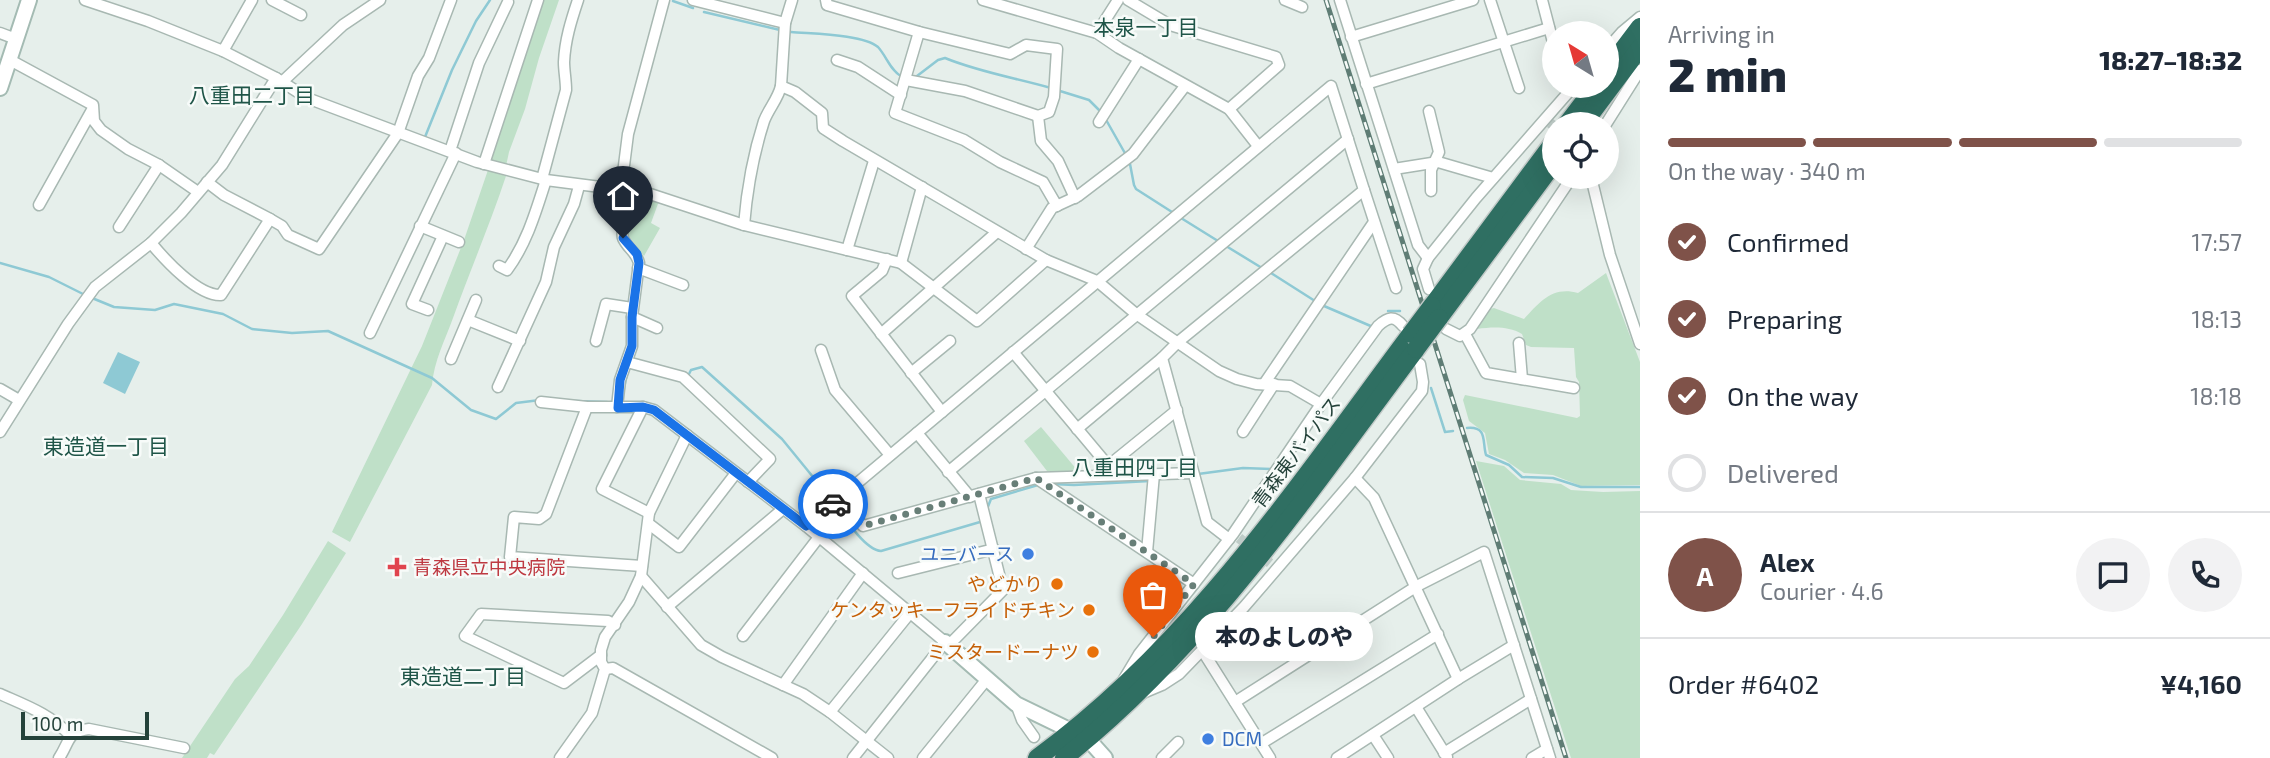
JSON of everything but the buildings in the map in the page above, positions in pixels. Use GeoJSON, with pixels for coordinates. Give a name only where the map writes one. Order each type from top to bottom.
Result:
{"type":"FeatureCollection","features":[{"type":"Feature","properties":{"kind":"highway"},"geometry":{"type":"LineString","coordinates":[[1591,112],[1628,55],[1640,27]]}},
{"type":"Feature","properties":{"kind":"highway"},"geometry":{"type":"LineString","coordinates":[[1566,112],[1582,98]]}},
{"type":"Feature","properties":{"kind":"highway","name":"青森東バイパス"},"geometry":{"type":"LineString","coordinates":[[1064,758],[1081,735],[1128,693],[1247,551],[1412,343],[1542,159]]}},
{"type":"Feature","properties":{"kind":"highway","name":"青森東バイパス"},"geometry":{"type":"LineString","coordinates":[[1436,310],[1542,178]]}},
{"type":"Feature","properties":{"kind":"highway","name":"青森東バイパス"},"geometry":{"type":"LineString","coordinates":[[1038,758],[1081,735]]}},
{"type":"Feature","properties":{"kind":"street"},"geometry":{"type":"LineString","coordinates":[[0,88],[29,0]]}},
{"type":"Feature","properties":{"kind":"street"},"geometry":{"type":"LineString","coordinates":[[85,0],[148,21],[223,51],[307,98],[484,164],[579,186],[633,191],[682,203],[744,225],[901,263],[977,321],[1046,260]]}},
{"type":"Feature","properties":{"kind":"street"},"geometry":{"type":"LineString","coordinates":[[223,51],[252,0]]}},
{"type":"Feature","properties":{"kind":"street"},"geometry":{"type":"LineString","coordinates":[[272,0],[300,15]]}},
{"type":"Feature","properties":{"kind":"street"},"geometry":{"type":"LineString","coordinates":[[0,432],[68,324],[95,287],[150,243],[181,213],[222,165],[279,80],[343,25],[380,0]]}},
{"type":"Feature","properties":{"kind":"street"},"geometry":{"type":"LineString","coordinates":[[207,182],[224,195],[282,226],[288,235],[319,249],[398,134],[418,76],[429,58],[451,0]]}},
{"type":"Feature","properties":{"kind":"street"},"geometry":{"type":"LineString","coordinates":[[484,164],[538,0]]}},
{"type":"Feature","properties":{"kind":"street"},"geometry":{"type":"LineString","coordinates":[[499,266],[507,270],[529,231],[566,90],[566,39],[578,0]]}},
{"type":"Feature","properties":{"kind":"street"},"geometry":{"type":"LineString","coordinates":[[621,189],[628,134],[664,0]]}},
{"type":"Feature","properties":{"kind":"street"},"geometry":{"type":"LineString","coordinates":[[693,0],[785,23]]}},
{"type":"Feature","properties":{"kind":"street"},"geometry":{"type":"LineString","coordinates":[[744,225],[753,159],[765,119],[781,86],[785,23],[792,0]]}},
{"type":"Feature","properties":{"kind":"street"},"geometry":{"type":"LineString","coordinates":[[826,0],[827,5],[919,32],[1010,54],[1026,45],[1057,48],[1054,97],[1049,112],[1038,116],[965,91],[906,80]]}},
{"type":"Feature","properties":{"kind":"street"},"geometry":{"type":"LineString","coordinates":[[983,0],[1097,33],[1229,109],[1258,146]]}},
{"type":"Feature","properties":{"kind":"street"},"geometry":{"type":"LineString","coordinates":[[1097,33],[1118,0]]}},
{"type":"Feature","properties":{"kind":"street"},"geometry":{"type":"LineString","coordinates":[[1128,0],[1170,25],[1276,57],[1279,65],[1229,109]]}},
{"type":"Feature","properties":{"kind":"street"},"geometry":{"type":"LineString","coordinates":[[1285,0],[1302,6]]}},
{"type":"Feature","properties":{"kind":"street"},"geometry":{"type":"LineString","coordinates":[[1340,0],[1418,245],[1428,258]]}},
{"type":"Feature","properties":{"kind":"street"},"geometry":{"type":"LineString","coordinates":[[1352,37],[1473,0]]}},
{"type":"Feature","properties":{"kind":"street"},"geometry":{"type":"LineString","coordinates":[[1490,0],[1519,88]]}},
{"type":"Feature","properties":{"kind":"street"},"geometry":{"type":"LineString","coordinates":[[1542,0],[1547,21]]}},
{"type":"Feature","properties":{"kind":"street"},"geometry":{"type":"LineString","coordinates":[[370,333],[453,152],[479,63],[508,2]]}},
{"type":"Feature","properties":{"kind":"street"},"geometry":{"type":"LineString","coordinates":[[1610,112],[1628,55],[1622,32],[1640,17]]}},
{"type":"Feature","properties":{"kind":"street"},"geometry":{"type":"LineString","coordinates":[[1366,84],[1542,30]]}},
{"type":"Feature","properties":{"kind":"street"},"geometry":{"type":"LineString","coordinates":[[919,32],[895,113],[964,140],[1000,162],[1043,182],[1057,206]]}},
{"type":"Feature","properties":{"kind":"street"},"geometry":{"type":"LineString","coordinates":[[0,33],[16,39]]}},
{"type":"Feature","properties":{"kind":"street"},"geometry":{"type":"LineString","coordinates":[[1099,122],[1139,59]]}},
{"type":"Feature","properties":{"kind":"street"},"geometry":{"type":"LineString","coordinates":[[10,60],[93,105],[94,121],[101,130],[198,192]]}},
{"type":"Feature","properties":{"kind":"street"},"geometry":{"type":"LineString","coordinates":[[836,60],[858,67],[901,95]]}},
{"type":"Feature","properties":{"kind":"street"},"geometry":{"type":"LineString","coordinates":[[781,86],[809,101],[822,113],[823,128],[874,161],[1026,249],[1097,281],[1136,314],[1219,371],[1237,379],[1290,386],[1321,404]]}},
{"type":"Feature","properties":{"kind":"street"},"geometry":{"type":"LineString","coordinates":[[1026,249],[1052,208],[1075,198],[1133,154],[1185,86]]}},
{"type":"Feature","properties":{"kind":"street"},"geometry":{"type":"LineString","coordinates":[[806,526],[1331,86],[1396,288]]}},
{"type":"Feature","properties":{"kind":"street"},"geometry":{"type":"LineString","coordinates":[[38,205],[92,110]]}},
{"type":"Feature","properties":{"kind":"street"},"geometry":{"type":"LineString","coordinates":[[1429,111],[1439,152],[1431,170],[1431,191]]}},
{"type":"Feature","properties":{"kind":"street"},"geometry":{"type":"LineString","coordinates":[[1038,116],[1041,141],[1058,161],[1075,198]]}},
{"type":"Feature","properties":{"kind":"street"},"geometry":{"type":"LineString","coordinates":[[1542,133],[1493,178],[1428,258],[1423,269],[1436,310],[1456,335],[1465,334],[1565,189]]}},
{"type":"Feature","properties":{"kind":"street"},"geometry":{"type":"LineString","coordinates":[[948,471],[1348,139]]}},
{"type":"Feature","properties":{"kind":"street"},"geometry":{"type":"LineString","coordinates":[[847,250],[874,161]]}},
{"type":"Feature","properties":{"kind":"street"},"geometry":{"type":"LineString","coordinates":[[1394,169],[1438,162],[1493,178]]}},
{"type":"Feature","properties":{"kind":"street"},"geometry":{"type":"LineString","coordinates":[[119,227],[159,165]]}},
{"type":"Feature","properties":{"kind":"street"},"geometry":{"type":"LineString","coordinates":[[498,387],[546,282],[554,247],[574,204],[579,186]]}},
{"type":"Feature","properties":{"kind":"street"},"geometry":{"type":"LineString","coordinates":[[901,263],[922,187]]}},
{"type":"Feature","properties":{"kind":"street"},"geometry":{"type":"LineString","coordinates":[[1594,189],[1610,255],[1640,344]]}},
{"type":"Feature","properties":{"kind":"street"},"geometry":{"type":"LineString","coordinates":[[1077,429],[1163,358],[1178,342],[1364,190]]}},
{"type":"Feature","properties":{"kind":"street"},"geometry":{"type":"LineString","coordinates":[[618,408],[620,380],[632,346],[632,312],[638,268],[637,254],[623,238],[622,230],[633,191]]}},
{"type":"Feature","properties":{"kind":"street"},"geometry":{"type":"LineString","coordinates":[[150,243],[176,272],[213,296],[221,295],[270,219]]}},
{"type":"Feature","properties":{"kind":"street"},"geometry":{"type":"LineString","coordinates":[[1243,432],[1269,384],[1374,222]]}},
{"type":"Feature","properties":{"kind":"street"},"geometry":{"type":"LineString","coordinates":[[420,226],[459,242]]}},
{"type":"Feature","properties":{"kind":"street"},"geometry":{"type":"LineString","coordinates":[[881,334],[997,232]]}},
{"type":"Feature","properties":{"kind":"street"},"geometry":{"type":"LineString","coordinates":[[428,310],[412,304],[443,236]]}},
{"type":"Feature","properties":{"kind":"street"},"geometry":{"type":"LineString","coordinates":[[887,259],[882,271],[852,296],[942,412]]}},
{"type":"Feature","properties":{"kind":"street"},"geometry":{"type":"LineString","coordinates":[[638,268],[683,285]]}},
{"type":"Feature","properties":{"kind":"street"},"geometry":{"type":"LineString","coordinates":[[451,359],[476,300]]}},
{"type":"Feature","properties":{"kind":"street"},"geometry":{"type":"LineString","coordinates":[[596,341],[606,304],[632,312],[657,328]]}},
{"type":"Feature","properties":{"kind":"street"},"geometry":{"type":"LineString","coordinates":[[1391,317],[1398,320],[1412,343],[1423,382],[1422,391],[1355,478],[1202,650],[1171,680],[1128,693],[1124,676],[1194,584],[1234,537],[1321,404],[1378,326],[1391,317]]}},
{"type":"Feature","properties":{"kind":"street"},"geometry":{"type":"LineString","coordinates":[[468,320],[520,341]]}},
{"type":"Feature","properties":{"kind":"street"},"geometry":{"type":"LineString","coordinates":[[1465,334],[1484,372],[1574,388]]}},
{"type":"Feature","properties":{"kind":"street"},"geometry":{"type":"LineString","coordinates":[[911,373],[950,341]]}},
{"type":"Feature","properties":{"kind":"street"},"geometry":{"type":"LineString","coordinates":[[1519,343],[1522,379]]}},
{"type":"Feature","properties":{"kind":"street"},"geometry":{"type":"LineString","coordinates":[[821,350],[835,390],[890,455]]}},
{"type":"Feature","properties":{"kind":"street"},"geometry":{"type":"LineString","coordinates":[[1013,352],[1116,475]]}},
{"type":"Feature","properties":{"kind":"street"},"geometry":{"type":"LineString","coordinates":[[1163,358],[1207,522],[1234,537]]}},
{"type":"Feature","properties":{"kind":"street"},"geometry":{"type":"LineString","coordinates":[[626,362],[683,377],[770,459],[748,482]]}},
{"type":"Feature","properties":{"kind":"street"},"geometry":{"type":"LineString","coordinates":[[0,388],[19,400]]}},
{"type":"Feature","properties":{"kind":"street"},"geometry":{"type":"LineString","coordinates":[[541,402],[587,407],[643,407],[654,410],[806,526],[1016,704],[1081,735],[1105,758]]}},
{"type":"Feature","properties":{"kind":"street"},"geometry":{"type":"LineString","coordinates":[[587,407],[546,514],[539,519],[514,517],[510,557],[641,571],[667,607],[701,645],[803,694],[888,758]]}},
{"type":"Feature","properties":{"kind":"street"},"geometry":{"type":"LineString","coordinates":[[643,407],[602,489],[649,513]]}},
{"type":"Feature","properties":{"kind":"street"},"geometry":{"type":"LineString","coordinates":[[1108,466],[1177,410]]}},
{"type":"Feature","properties":{"kind":"street"},"geometry":{"type":"LineString","coordinates":[[852,758],[947,643],[1003,590],[994,549],[975,496],[948,471],[917,433]]}},
{"type":"Feature","properties":{"kind":"street"},"geometry":{"type":"LineString","coordinates":[[561,758],[592,713],[605,669],[601,655],[605,638],[629,602],[641,571],[649,513],[687,435]]}},
{"type":"Feature","properties":{"kind":"street"},"geometry":{"type":"LineString","coordinates":[[649,524],[679,547],[736,472]]}},
{"type":"Feature","properties":{"kind":"street"},"geometry":{"type":"LineString","coordinates":[[839,499],[863,526],[1036,478],[1193,473]]}},
{"type":"Feature","properties":{"kind":"street"},"geometry":{"type":"LineString","coordinates":[[1147,552],[1154,474]]}},
{"type":"Feature","properties":{"kind":"street"},"geometry":{"type":"LineString","coordinates":[[1036,478],[1194,584]]}},
{"type":"Feature","properties":{"kind":"street"},"geometry":{"type":"LineString","coordinates":[[1355,478],[1374,498],[1458,678]]}},
{"type":"Feature","properties":{"kind":"street"},"geometry":{"type":"LineString","coordinates":[[667,607],[783,509]]}},
{"type":"Feature","properties":{"kind":"street"},"geometry":{"type":"LineString","coordinates":[[743,636],[819,537]]}},
{"type":"Feature","properties":{"kind":"street"},"geometry":{"type":"LineString","coordinates":[[898,573],[994,549]]}},
{"type":"Feature","properties":{"kind":"street"},"geometry":{"type":"LineString","coordinates":[[1236,702],[1417,586],[1484,552],[1548,753],[1532,758]]}},
{"type":"Feature","properties":{"kind":"street"},"geometry":{"type":"LineString","coordinates":[[783,685],[863,573]]}},
{"type":"Feature","properties":{"kind":"street"},"geometry":{"type":"LineString","coordinates":[[830,712],[909,613]]}},
{"type":"Feature","properties":{"kind":"street"},"geometry":{"type":"LineString","coordinates":[[601,655],[564,683],[466,636],[481,614],[608,621],[615,625]]}},
{"type":"Feature","properties":{"kind":"street"},"geometry":{"type":"LineString","coordinates":[[1262,743],[1438,634]]}},
{"type":"Feature","properties":{"kind":"street"},"geometry":{"type":"LineString","coordinates":[[1336,758],[1458,678],[1514,645]]}},
{"type":"Feature","properties":{"kind":"street"},"geometry":{"type":"LineString","coordinates":[[1202,650],[1270,758]]}},
{"type":"Feature","properties":{"kind":"street"},"geometry":{"type":"LineString","coordinates":[[605,669],[613,668],[772,758]]}},
{"type":"Feature","properties":{"kind":"street"},"geometry":{"type":"LineString","coordinates":[[923,758],[987,679]]}},
{"type":"Feature","properties":{"kind":"street"},"geometry":{"type":"LineString","coordinates":[[0,694],[48,716],[71,736]]}},
{"type":"Feature","properties":{"kind":"street"},"geometry":{"type":"LineString","coordinates":[[1416,707],[1446,755],[1531,699]]}},
{"type":"Feature","properties":{"kind":"street"},"geometry":{"type":"LineString","coordinates":[[1016,704],[1022,720],[1034,737]]}},
{"type":"Feature","properties":{"kind":"street"},"geometry":{"type":"LineString","coordinates":[[59,758],[71,736],[77,731],[89,729],[184,748]]}},
{"type":"Feature","properties":{"kind":"street"},"geometry":{"type":"LineString","coordinates":[[1373,735],[1388,758]]}},
{"type":"Feature","properties":{"kind":"street"},"geometry":{"type":"LineString","coordinates":[[1162,758],[1178,742]]}},
{"type":"Feature","properties":{"kind":"green space"},"geometry":{"type":"Polygon","coordinates":[[[542,0],[559,0],[506,166],[489,161],[542,0]]]}},
{"type":"Feature","properties":{"kind":"green space"},"geometry":{"type":"Polygon","coordinates":[[[488,170],[506,176],[440,351],[432,385],[350,542],[332,532],[422,346],[464,240],[488,170]]]}},
{"type":"Feature","properties":{"kind":"green space"},"geometry":{"type":"Polygon","coordinates":[[[639,195],[659,201],[651,223],[660,228],[644,256],[626,232],[639,195]]]}},
{"type":"Feature","properties":{"kind":"green space"},"geometry":{"type":"Polygon","coordinates":[[[1606,273],[1640,362],[1640,485],[1581,486],[1553,475],[1524,473],[1505,460],[1489,454],[1485,433],[1469,421],[1463,400],[1465,395],[1577,418],[1580,416],[1579,382],[1576,377],[1574,348],[1531,347],[1526,345],[1522,334],[1506,328],[1477,329],[1490,309],[1524,319],[1547,297],[1561,292],[1578,293],[1606,273]]]}},
{"type":"Feature","properties":{"kind":"green space"},"geometry":{"type":"Polygon","coordinates":[[[1041,427],[1078,471],[1047,471],[1024,441],[1041,427]]]}},
{"type":"Feature","properties":{"kind":"green space"},"geometry":{"type":"Polygon","coordinates":[[[1476,461],[1504,466],[1520,480],[1561,484],[1571,490],[1640,491],[1640,758],[1571,758],[1476,461]]]}},
{"type":"Feature","properties":{"kind":"green space"},"geometry":{"type":"Polygon","coordinates":[[[328,541],[346,553],[214,755],[210,753],[207,758],[182,758],[235,679],[249,666],[328,541]]]}},
{"type":"Feature","properties":{"kind":"water"},"geometry":{"type":"Polygon","coordinates":[[[118,352],[140,362],[125,394],[103,383],[118,352]]]}},
{"type":"Feature","properties":{"kind":"waterway"},"geometry":{"type":"LineString","coordinates":[[425,137],[452,70],[476,21],[490,0]]}},
{"type":"Feature","properties":{"kind":"waterway"},"geometry":{"type":"LineString","coordinates":[[673,1],[693,8]]}},
{"type":"Feature","properties":{"kind":"waterway"},"geometry":{"type":"LineString","coordinates":[[704,12],[780,30]]}},
{"type":"Feature","properties":{"kind":"waterway"},"geometry":{"type":"LineString","coordinates":[[791,32],[849,37],[871,43],[878,47],[894,71],[902,77]]}},
{"type":"Feature","properties":{"kind":"waterway"},"geometry":{"type":"LineString","coordinates":[[917,76],[938,60],[945,58],[1051,88]]}},
{"type":"Feature","properties":{"kind":"waterway"},"geometry":{"type":"LineString","coordinates":[[1060,91],[1089,100],[1101,112]]}},
{"type":"Feature","properties":{"kind":"waterway"},"geometry":{"type":"LineString","coordinates":[[1105,118],[1126,155]]}},
{"type":"Feature","properties":{"kind":"waterway"},"geometry":{"type":"LineString","coordinates":[[1130,164],[1136,189],[1172,212]]}},
{"type":"Feature","properties":{"kind":"waterway"},"geometry":{"type":"LineString","coordinates":[[1181,218],[1218,241]]}},
{"type":"Feature","properties":{"kind":"waterway"},"geometry":{"type":"LineString","coordinates":[[1226,246],[1262,268]]}},
{"type":"Feature","properties":{"kind":"waterway"},"geometry":{"type":"LineString","coordinates":[[0,263],[49,277],[85,295]]}},
{"type":"Feature","properties":{"kind":"waterway"},"geometry":{"type":"LineString","coordinates":[[1271,273],[1315,301]]}},
{"type":"Feature","properties":{"kind":"waterway"},"geometry":{"type":"LineString","coordinates":[[92,298],[114,307],[155,310],[174,304],[223,314],[252,329],[292,333],[328,331],[432,378],[471,410],[496,419],[516,403],[540,400]]}},
{"type":"Feature","properties":{"kind":"waterway"},"geometry":{"type":"LineString","coordinates":[[1324,306],[1373,327]]}},
{"type":"Feature","properties":{"kind":"waterway"},"geometry":{"type":"LineString","coordinates":[[1388,311],[1400,311]]}},
{"type":"Feature","properties":{"kind":"waterway"},"geometry":{"type":"LineString","coordinates":[[688,376],[691,370],[702,367],[782,439],[831,499]]}},
{"type":"Feature","properties":{"kind":"waterway"},"geometry":{"type":"LineString","coordinates":[[623,394],[627,373]]}},
{"type":"Feature","properties":{"kind":"waterway"},"geometry":{"type":"LineString","coordinates":[[1431,388],[1445,432],[1453,431]]}},
{"type":"Feature","properties":{"kind":"waterway"},"geometry":{"type":"LineString","coordinates":[[575,401],[607,402]]}},
{"type":"Feature","properties":{"kind":"waterway"},"geometry":{"type":"LineString","coordinates":[[1467,428],[1481,432],[1486,455],[1509,465],[1522,477],[1553,478],[1581,487],[1640,487]]}},
{"type":"Feature","properties":{"kind":"waterway"},"geometry":{"type":"LineString","coordinates":[[1198,474],[1243,468],[1271,469]]}},
{"type":"Feature","properties":{"kind":"waterway"},"geometry":{"type":"LineString","coordinates":[[1052,484],[1150,481]]}},
{"type":"Feature","properties":{"kind":"waterway"},"geometry":{"type":"LineString","coordinates":[[987,509],[991,499],[1038,485]]}},
{"type":"Feature","properties":{"kind":"waterway"},"geometry":{"type":"LineString","coordinates":[[835,504],[862,539],[881,551],[980,522],[982,518]]}},
{"type":"Feature","properties":{"kind":"tunnel"},"geometry":{"type":"LineString","coordinates":[[1239,538],[1271,564]]}},
{"type":"Feature","properties":{"kind":"railway"},"geometry":{"type":"LineString","coordinates":[[1326,0],[1566,758]]}},
{"type":"Feature","properties":{"kind":"way so far"},"geometry":{"type":"LineString","coordinates":[[833,504],[839,499],[863,526],[1036,478],[1194,584],[1153,637]]}},
{"type":"Feature","properties":{"kind":"place","name":"ユニバース"},"geometry":{"type":"Point","coordinates":[1028,554]}},
{"type":"Feature","properties":{"kind":"place","name":"青森県立中央病院"},"geometry":{"type":"Point","coordinates":[397,567]}},
{"type":"Feature","properties":{"kind":"place","name":"やどかり"},"geometry":{"type":"Point","coordinates":[1057,584]}},
{"type":"Feature","properties":{"kind":"place","name":"ケンタッキーフライドチキン"},"geometry":{"type":"Point","coordinates":[1089,610]}},
{"type":"Feature","properties":{"kind":"place","name":"本のよしのや"},"geometry":{"type":"Point","coordinates":[1153,637]}},
{"type":"Feature","properties":{"kind":"place","name":"ミスタードーナツ"},"geometry":{"type":"Point","coordinates":[1093,652]}},
{"type":"Feature","properties":{"kind":"place","name":"DCM"},"geometry":{"type":"Point","coordinates":[1208,739]}},
{"type":"Feature","properties":{"kind":"district","name":"本泉一丁目"},"geometry":{"type":"Point","coordinates":[1146,28]}},
{"type":"Feature","properties":{"kind":"district","name":"八重田二丁目"},"geometry":{"type":"Point","coordinates":[252,96]}},
{"type":"Feature","properties":{"kind":"district","name":"東造道一丁目"},"geometry":{"type":"Point","coordinates":[106,447]}},
{"type":"Feature","properties":{"kind":"district","name":"八重田四丁目"},"geometry":{"type":"Point","coordinates":[1135,468]}},
{"type":"Feature","properties":{"kind":"district","name":"東造道二丁目"},"geometry":{"type":"Point","coordinates":[463,677]}},
{"type":"Feature","properties":{"kind":"route"},"geometry":{"type":"LineString","coordinates":[[623,238],[637,254],[639,263],[633,300],[632,346],[620,380],[618,408],[643,407],[654,410],[806,526],[833,504]]}}]}
